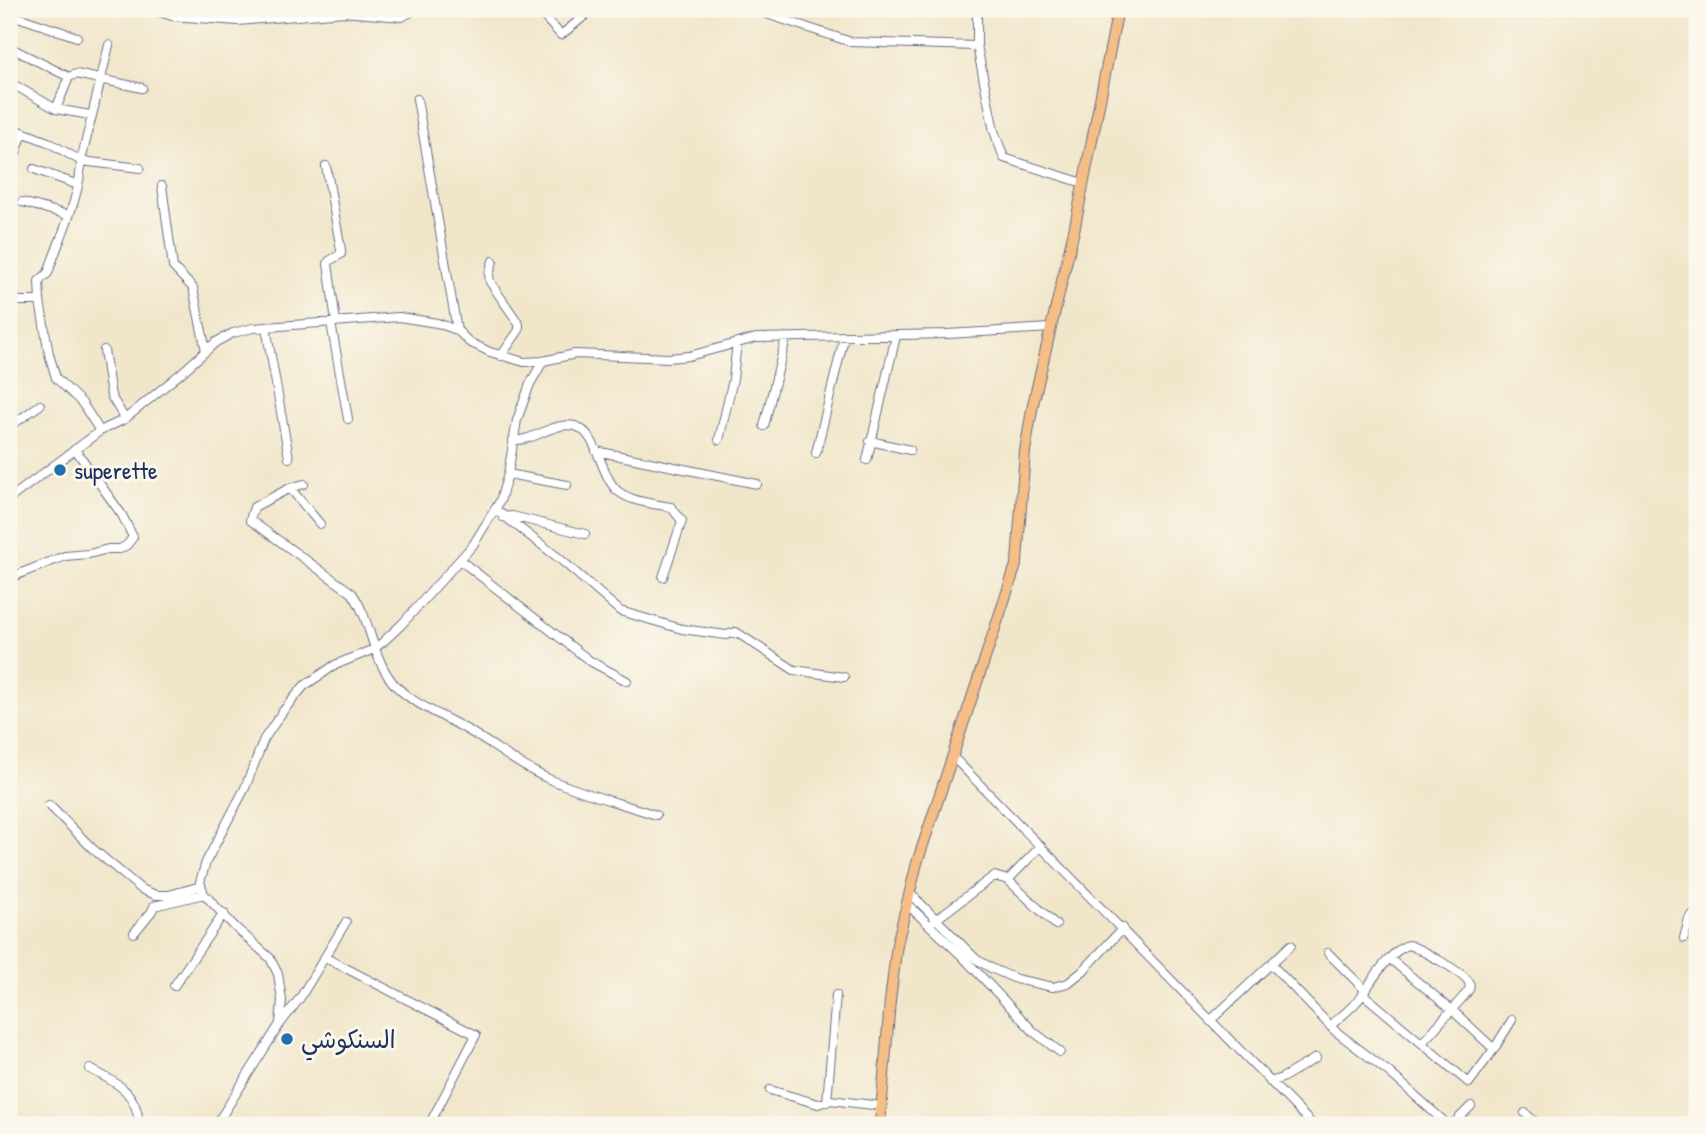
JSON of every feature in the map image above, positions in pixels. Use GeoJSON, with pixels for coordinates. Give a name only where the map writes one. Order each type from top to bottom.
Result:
{"type":"FeatureCollection","features":[{"type":"Feature","properties":{"kind":"main road"},"geometry":{"type":"LineString","coordinates":[[880,1125],[897,944],[909,892],[1017,562],[1025,451],[1033,404],[1083,183],[1118,9]]}},
{"type":"Feature","properties":{"kind":"street"},"geometry":{"type":"LineString","coordinates":[[150,9],[172,16],[238,21],[348,11],[401,13],[416,9]]}},
{"type":"Feature","properties":{"kind":"street"},"geometry":{"type":"LineString","coordinates":[[537,9],[561,35],[593,9]]}},
{"type":"Feature","properties":{"kind":"street"},"geometry":{"type":"LineString","coordinates":[[752,9],[851,42],[977,47]]}},
{"type":"Feature","properties":{"kind":"street"},"geometry":{"type":"LineString","coordinates":[[977,9],[977,47],[993,131],[1004,159],[1083,183]]}},
{"type":"Feature","properties":{"kind":"street"},"geometry":{"type":"LineString","coordinates":[[9,14],[76,37]]}},
{"type":"Feature","properties":{"kind":"street"},"geometry":{"type":"LineString","coordinates":[[100,431],[79,400],[56,378],[48,354],[39,281],[48,274],[78,185],[90,115],[108,45]]}},
{"type":"Feature","properties":{"kind":"street"},"geometry":{"type":"LineString","coordinates":[[9,47],[69,77]]}},
{"type":"Feature","properties":{"kind":"street"},"geometry":{"type":"LineString","coordinates":[[56,109],[69,77],[76,74],[142,88]]}},
{"type":"Feature","properties":{"kind":"street"},"geometry":{"type":"LineString","coordinates":[[9,82],[56,109],[90,115]]}},
{"type":"Feature","properties":{"kind":"street"},"geometry":{"type":"LineString","coordinates":[[417,99],[457,330]]}},
{"type":"Feature","properties":{"kind":"street"},"geometry":{"type":"LineString","coordinates":[[9,127],[48,142],[81,161],[141,168]]}},
{"type":"Feature","properties":{"kind":"street"},"geometry":{"type":"LineString","coordinates":[[9,172],[23,133]]}},
{"type":"Feature","properties":{"kind":"street"},"geometry":{"type":"LineString","coordinates":[[326,166],[341,250],[341,254],[328,264],[333,323],[348,419]]}},
{"type":"Feature","properties":{"kind":"street"},"geometry":{"type":"LineString","coordinates":[[34,169],[78,185]]}},
{"type":"Feature","properties":{"kind":"street"},"geometry":{"type":"LineString","coordinates":[[162,186],[173,267],[193,289],[206,351]]}},
{"type":"Feature","properties":{"kind":"street"},"geometry":{"type":"LineString","coordinates":[[22,202],[68,215]]}},
{"type":"Feature","properties":{"kind":"street"},"geometry":{"type":"LineString","coordinates":[[494,261],[489,274],[490,282],[519,324],[519,330],[502,356]]}},
{"type":"Feature","properties":{"kind":"street"},"geometry":{"type":"LineString","coordinates":[[9,301],[40,301]]}},
{"type":"Feature","properties":{"kind":"street"},"geometry":{"type":"LineString","coordinates":[[9,499],[100,431],[125,419],[216,342],[233,333],[266,327],[399,317],[418,318],[457,330],[469,342],[524,362],[575,354],[669,358],[689,356],[756,338],[844,338],[1051,328]]}},
{"type":"Feature","properties":{"kind":"street"},"geometry":{"type":"LineString","coordinates":[[266,327],[289,458]]}},
{"type":"Feature","properties":{"kind":"street"},"geometry":{"type":"LineString","coordinates":[[867,460],[896,336]]}},
{"type":"Feature","properties":{"kind":"street"},"geometry":{"type":"LineString","coordinates":[[764,426],[786,338]]}},
{"type":"Feature","properties":{"kind":"street"},"geometry":{"type":"LineString","coordinates":[[816,453],[844,338]]}},
{"type":"Feature","properties":{"kind":"street"},"geometry":{"type":"LineString","coordinates":[[719,440],[733,379],[737,342]]}},
{"type":"Feature","properties":{"kind":"street"},"geometry":{"type":"LineString","coordinates":[[104,351],[111,396],[125,419]]}},
{"type":"Feature","properties":{"kind":"street"},"geometry":{"type":"LineString","coordinates":[[280,1024],[281,984],[275,966],[265,952],[235,927],[203,890],[201,876],[206,862],[246,788],[264,739],[283,710],[304,687],[335,665],[374,649],[402,624],[461,561],[500,501],[508,474],[513,440],[530,384],[542,361]]}},
{"type":"Feature","properties":{"kind":"street"},"geometry":{"type":"LineString","coordinates":[[9,427],[40,405]]}},
{"type":"Feature","properties":{"kind":"street"},"geometry":{"type":"LineString","coordinates":[[513,440],[523,441],[555,428],[575,426],[591,438],[618,492],[631,498],[671,507],[682,521],[663,577]]}},
{"type":"Feature","properties":{"kind":"street"},"geometry":{"type":"LineString","coordinates":[[870,441],[910,450]]}},
{"type":"Feature","properties":{"kind":"street"},"geometry":{"type":"LineString","coordinates":[[9,578],[65,556],[120,549],[133,537],[122,515],[75,449]]}},
{"type":"Feature","properties":{"kind":"street"},"geometry":{"type":"LineString","coordinates":[[596,451],[757,484]]}},
{"type":"Feature","properties":{"kind":"street"},"geometry":{"type":"LineString","coordinates":[[508,474],[567,485]]}},
{"type":"Feature","properties":{"kind":"street"},"geometry":{"type":"LineString","coordinates":[[303,484],[254,507],[250,520],[352,593],[359,602],[372,634],[374,649],[388,676],[399,690],[549,779],[656,815]]}},
{"type":"Feature","properties":{"kind":"street"},"geometry":{"type":"LineString","coordinates":[[290,488],[320,524]]}},
{"type":"Feature","properties":{"kind":"street"},"geometry":{"type":"LineString","coordinates":[[495,509],[560,559],[620,611],[682,629],[726,635],[736,632],[794,670],[844,677]]}},
{"type":"Feature","properties":{"kind":"street"},"geometry":{"type":"LineString","coordinates":[[503,517],[512,516],[585,534]]}},
{"type":"Feature","properties":{"kind":"street"},"geometry":{"type":"LineString","coordinates":[[461,561],[590,661],[627,681]]}},
{"type":"Feature","properties":{"kind":"street"},"geometry":{"type":"LineString","coordinates":[[953,757],[1313,1125]]}},
{"type":"Feature","properties":{"kind":"street"},"geometry":{"type":"LineString","coordinates":[[49,805],[93,849],[146,891],[169,895],[203,890]]}},
{"type":"Feature","properties":{"kind":"street"},"geometry":{"type":"LineString","coordinates":[[1008,880],[1041,846]]}},
{"type":"Feature","properties":{"kind":"street"},"geometry":{"type":"LineString","coordinates":[[928,924],[994,876],[1008,880],[1056,925]]}},
{"type":"Feature","properties":{"kind":"street"},"geometry":{"type":"LineString","coordinates":[[134,933],[154,906],[203,890]]}},
{"type":"Feature","properties":{"kind":"street"},"geometry":{"type":"LineString","coordinates":[[909,892],[976,959],[1016,979],[1054,987],[1068,983],[1083,971],[1123,928]]}},
{"type":"Feature","properties":{"kind":"street"},"geometry":{"type":"LineString","coordinates":[[906,903],[1034,1032],[1060,1052]]}},
{"type":"Feature","properties":{"kind":"street"},"geometry":{"type":"LineString","coordinates":[[1684,938],[1689,919],[1697,910]]}},
{"type":"Feature","properties":{"kind":"street"},"geometry":{"type":"LineString","coordinates":[[174,986],[224,913]]}},
{"type":"Feature","properties":{"kind":"street"},"geometry":{"type":"LineString","coordinates":[[216,1125],[280,1024],[326,958],[346,922]]}},
{"type":"Feature","properties":{"kind":"street"},"geometry":{"type":"LineString","coordinates":[[1210,1021],[1291,945]]}},
{"type":"Feature","properties":{"kind":"street"},"geometry":{"type":"LineString","coordinates":[[1330,1026],[1364,992],[1371,979],[1402,947],[1413,946],[1466,978],[1469,984],[1469,990],[1422,1043]]}},
{"type":"Feature","properties":{"kind":"street"},"geometry":{"type":"LineString","coordinates":[[1328,953],[1364,992],[1469,1083],[1511,1020]]}},
{"type":"Feature","properties":{"kind":"street"},"geometry":{"type":"LineString","coordinates":[[326,958],[476,1035],[434,1124]]}},
{"type":"Feature","properties":{"kind":"street"},"geometry":{"type":"LineString","coordinates":[[1390,959],[1494,1049]]}},
{"type":"Feature","properties":{"kind":"street"},"geometry":{"type":"LineString","coordinates":[[1271,964],[1330,1026],[1450,1125],[1471,1106]]}},
{"type":"Feature","properties":{"kind":"street"},"geometry":{"type":"LineString","coordinates":[[827,1102],[836,995]]}},
{"type":"Feature","properties":{"kind":"street"},"geometry":{"type":"LineString","coordinates":[[1270,1082],[1316,1058]]}},
{"type":"Feature","properties":{"kind":"street"},"geometry":{"type":"LineString","coordinates":[[90,1069],[129,1093],[139,1125]]}},
{"type":"Feature","properties":{"kind":"street"},"geometry":{"type":"LineString","coordinates":[[770,1090],[818,1104],[830,1100],[882,1106]]}},
{"type":"Feature","properties":{"kind":"street"},"geometry":{"type":"LineString","coordinates":[[1525,1113],[1538,1125]]}},
{"type":"Feature","properties":{"kind":"place","name":"superette"},"geometry":{"type":"Point","coordinates":[60,470]}},
{"type":"Feature","properties":{"kind":"place","name":"السنكوشي"},"geometry":{"type":"Point","coordinates":[287,1039]}}]}
